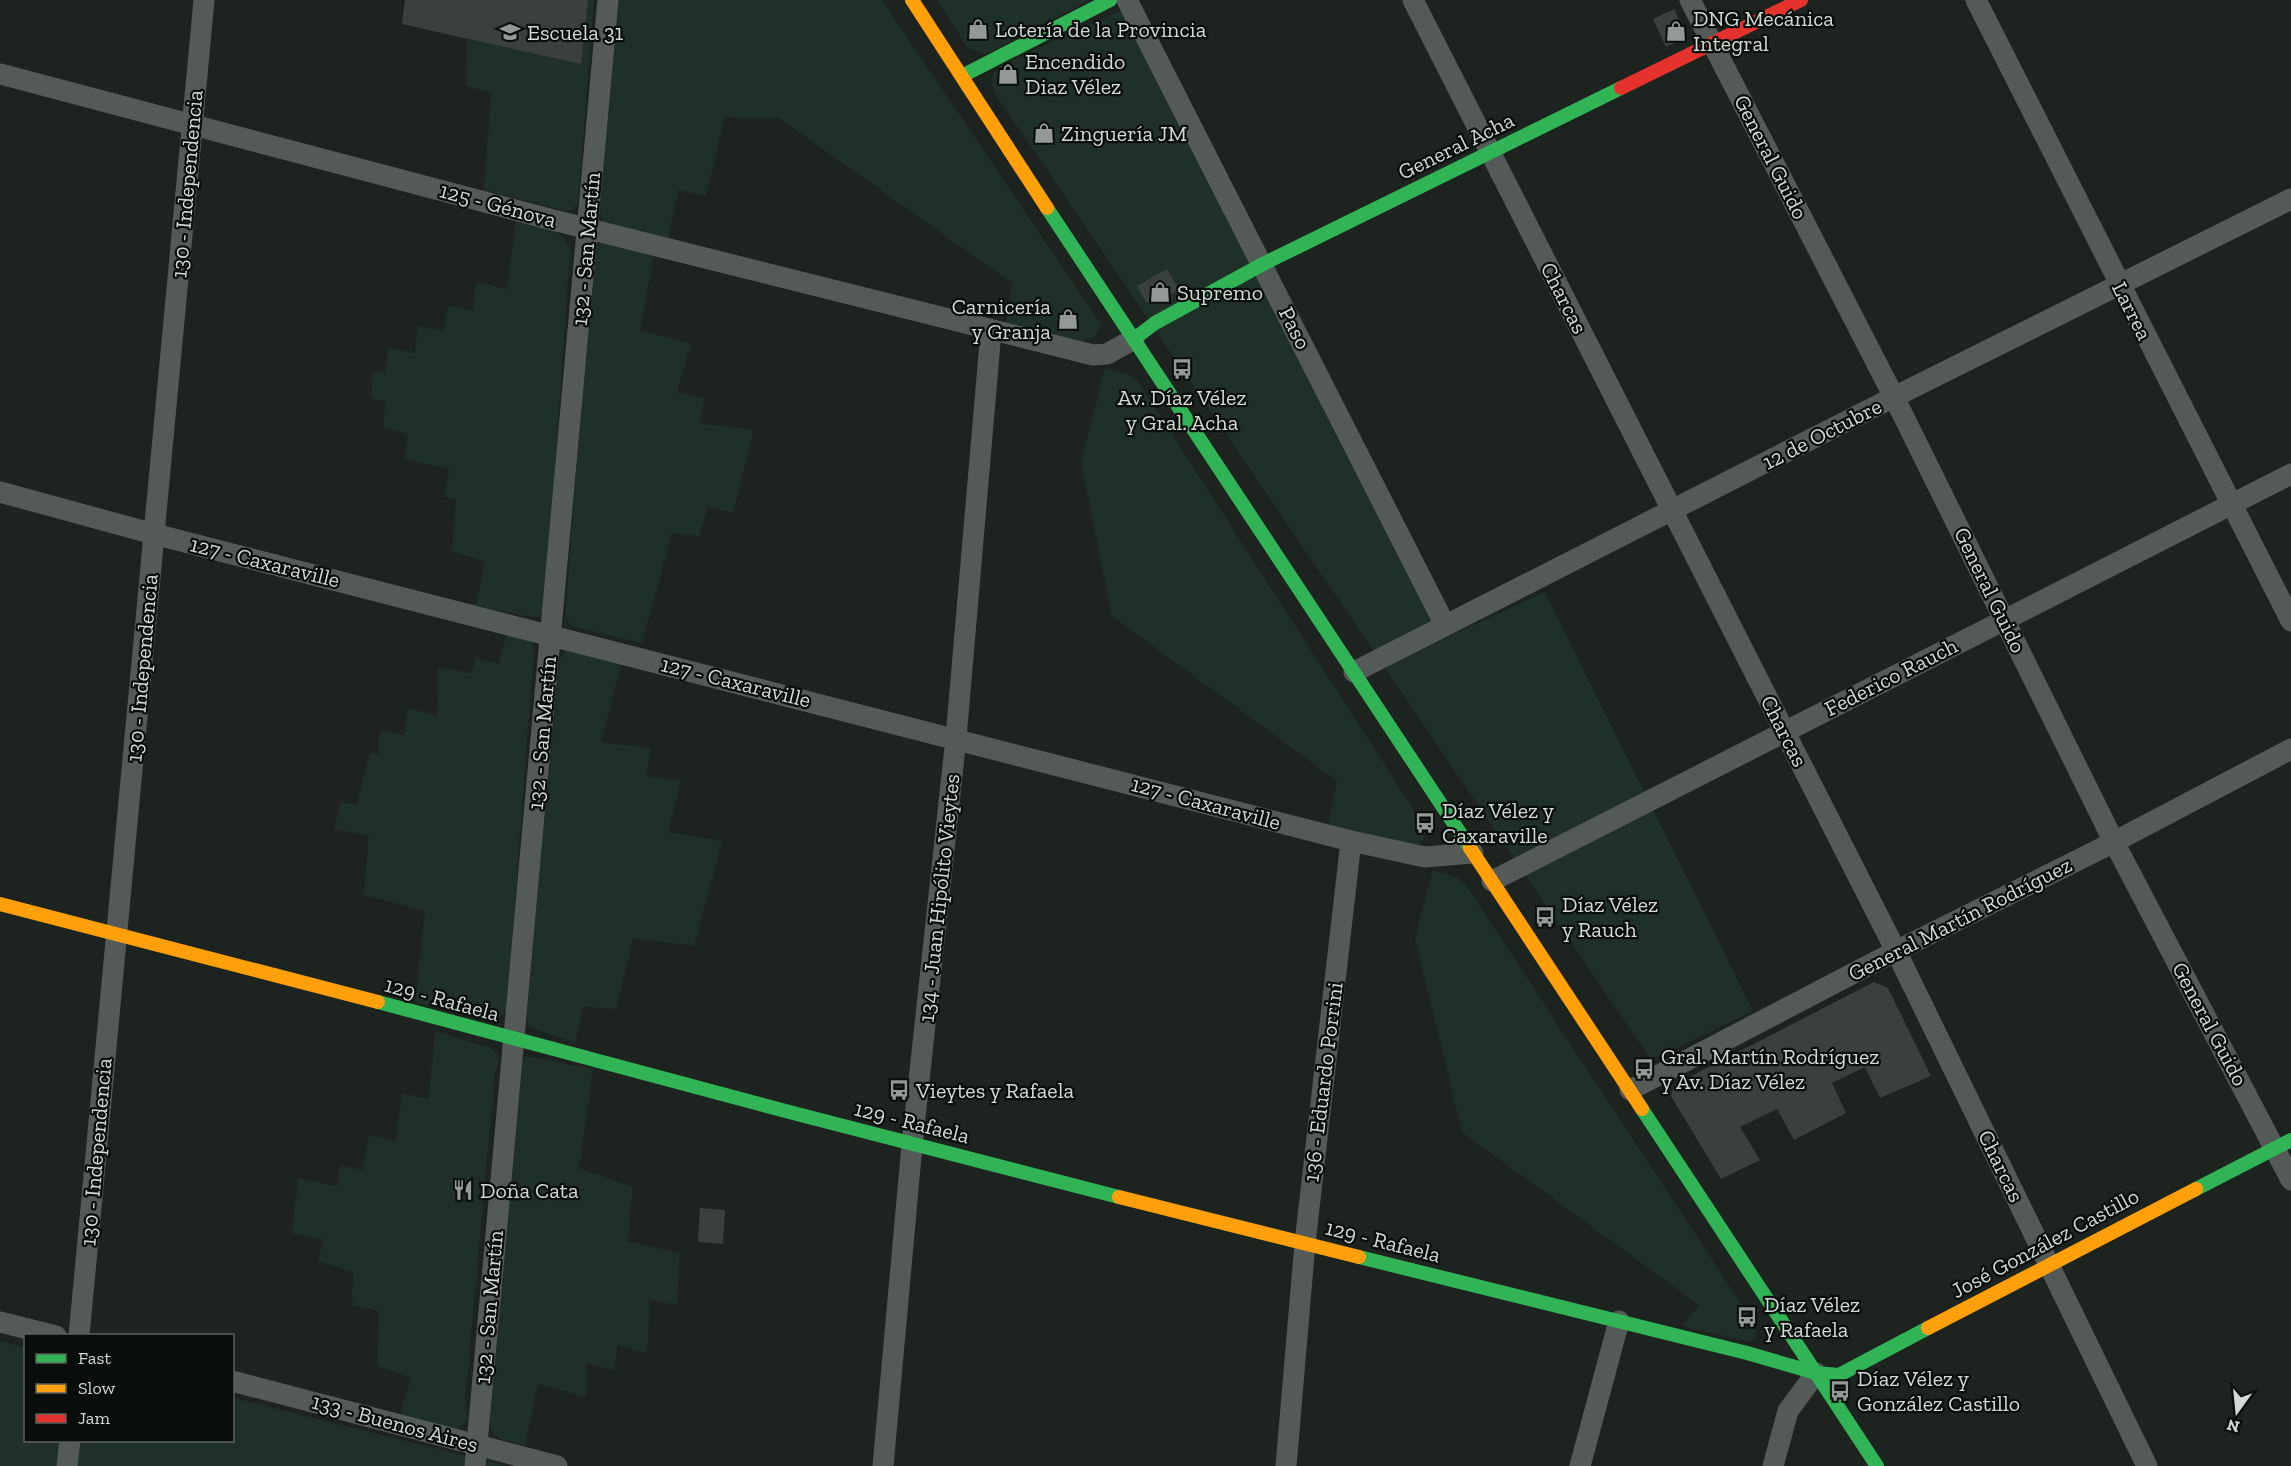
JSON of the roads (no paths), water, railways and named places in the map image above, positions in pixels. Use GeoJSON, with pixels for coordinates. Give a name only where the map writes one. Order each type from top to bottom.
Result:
{"type":"FeatureCollection","features":[{"type":"Feature","properties":{"kind":"street","name":"130 - Independencia"},"geometry":{"type":"LineString","coordinates":[[79,1334],[204,0]]}},
{"type":"Feature","properties":{"kind":"street","name":"132 - San Martín"},"geometry":{"type":"LineString","coordinates":[[475,1466],[608,0]]}},
{"type":"Feature","properties":{"kind":"street"},"geometry":{"type":"LineString","coordinates":[[912,0],[1877,1466]]}},
{"type":"Feature","properties":{"kind":"street"},"geometry":{"type":"LineString","coordinates":[[962,76],[1110,0]]}},
{"type":"Feature","properties":{"kind":"street","name":"Paso"},"geometry":{"type":"LineString","coordinates":[[1127,0],[1445,625]]}},
{"type":"Feature","properties":{"kind":"street","name":"Charcas"},"geometry":{"type":"LineString","coordinates":[[1413,0],[1896,951],[2147,1466]]}},
{"type":"Feature","properties":{"kind":"street","name":"General Guido"},"geometry":{"type":"LineString","coordinates":[[1690,0],[1894,397],[2114,842],[2283,1144],[2291,1180]]}},
{"type":"Feature","properties":{"kind":"street","name":"General Acha"},"geometry":{"type":"LineString","coordinates":[[1134,339],[1155,323],[1263,264],[1801,0]]}},
{"type":"Feature","properties":{"kind":"street","name":"Larrea"},"geometry":{"type":"LineString","coordinates":[[1976,0],[2291,621]]}},
{"type":"Feature","properties":{"kind":"street","name":"125 - Génova"},"geometry":{"type":"LineString","coordinates":[[0,74],[588,228],[1093,355],[1107,354],[1134,339]]}},
{"type":"Feature","properties":{"kind":"street","name":"12 de Octubre"},"geometry":{"type":"LineString","coordinates":[[1354,672],[1894,397],[2291,200]]}},
{"type":"Feature","properties":{"kind":"street","name":"134 - Juan Hipólito Vieytes"},"geometry":{"type":"LineString","coordinates":[[883,1466],[912,1144],[956,738],[991,331]]}},
{"type":"Feature","properties":{"kind":"street","name":"Federico Rauch"},"geometry":{"type":"LineString","coordinates":[[1492,881],[2291,474]]}},
{"type":"Feature","properties":{"kind":"street","name":"127 - Caxaraville"},"geometry":{"type":"LineString","coordinates":[[0,492],[154,534],[1351,841],[1425,857],[1473,853]]}},
{"type":"Feature","properties":{"kind":"street","name":"General Martín Rodríguez"},"geometry":{"type":"LineString","coordinates":[[1630,1090],[2291,749]]}},
{"type":"Feature","properties":{"kind":"street","name":"136 - Eduardo Porrini"},"geometry":{"type":"LineString","coordinates":[[1286,1466],[1305,1243],[1351,841]]}},
{"type":"Feature","properties":{"kind":"street","name":"129 - Rafaela"},"geometry":{"type":"LineString","coordinates":[[0,904],[117,932],[513,1040],[912,1144],[1747,1353],[1816,1373]]}},
{"type":"Feature","properties":{"kind":"street","name":"José González Castillo"},"geometry":{"type":"LineString","coordinates":[[1816,1373],[1839,1375],[2050,1263],[2283,1144]]}},
{"type":"Feature","properties":{"kind":"street"},"geometry":{"type":"LineString","coordinates":[[1580,1466],[1619,1321]]}},
{"type":"Feature","properties":{"kind":"street"},"geometry":{"type":"LineString","coordinates":[[0,1322],[52,1334]]}},
{"type":"Feature","properties":{"kind":"street"},"geometry":{"type":"LineString","coordinates":[[1773,1466],[1788,1411],[1816,1373]]}},
{"type":"Feature","properties":{"kind":"street","name":"133 - Buenos Aires"},"geometry":{"type":"LineString","coordinates":[[234,1382],[557,1466]]}},
{"type":"Feature","properties":{"kind":"street"},"geometry":{"type":"LineString","coordinates":[[68,1466],[70,1442]]}},
{"type":"Feature","properties":{"kind":"place","name":"Lotería de la Provincia"},"geometry":{"type":"Point","coordinates":[978,29]}},
{"type":"Feature","properties":{"kind":"place","name":"DNG Mecánica Integral"},"geometry":{"type":"Point","coordinates":[1676,31]}},
{"type":"Feature","properties":{"kind":"place","name":"Escuela 31"},"geometry":{"type":"Point","coordinates":[510,32]}},
{"type":"Feature","properties":{"kind":"place","name":"Encendido Diaz Vélez"},"geometry":{"type":"Point","coordinates":[1008,74]}},
{"type":"Feature","properties":{"kind":"place","name":"Zinguería JM"},"geometry":{"type":"Point","coordinates":[1044,133]}},
{"type":"Feature","properties":{"kind":"place","name":"Supremo"},"geometry":{"type":"Point","coordinates":[1160,292]}},
{"type":"Feature","properties":{"kind":"place","name":"Carnicería y Granja"},"geometry":{"type":"Point","coordinates":[1068,319]}},
{"type":"Feature","properties":{"kind":"place","name":"Av. Díaz Vélez y Gral. Acha"},"geometry":{"type":"Point","coordinates":[1182,369]}},
{"type":"Feature","properties":{"kind":"place","name":"Díaz Vélez y Caxaraville"},"geometry":{"type":"Point","coordinates":[1425,823]}},
{"type":"Feature","properties":{"kind":"place","name":"Díaz Vélez y Rauch"},"geometry":{"type":"Point","coordinates":[1545,917]}},
{"type":"Feature","properties":{"kind":"place","name":"Gral. Martín Rodríguez y Av. Díaz Vélez"},"geometry":{"type":"Point","coordinates":[1644,1069]}},
{"type":"Feature","properties":{"kind":"place","name":"Vieytes y Rafaela"},"geometry":{"type":"Point","coordinates":[899,1090]}},
{"type":"Feature","properties":{"kind":"place","name":"Doña Cata"},"geometry":{"type":"Point","coordinates":[463,1190]}},
{"type":"Feature","properties":{"kind":"place","name":"Díaz Vélez y Rafaela"},"geometry":{"type":"Point","coordinates":[1747,1317]}},
{"type":"Feature","properties":{"kind":"place","name":"Díaz Vélez y González Castillo"},"geometry":{"type":"Point","coordinates":[1840,1391]}}]}
